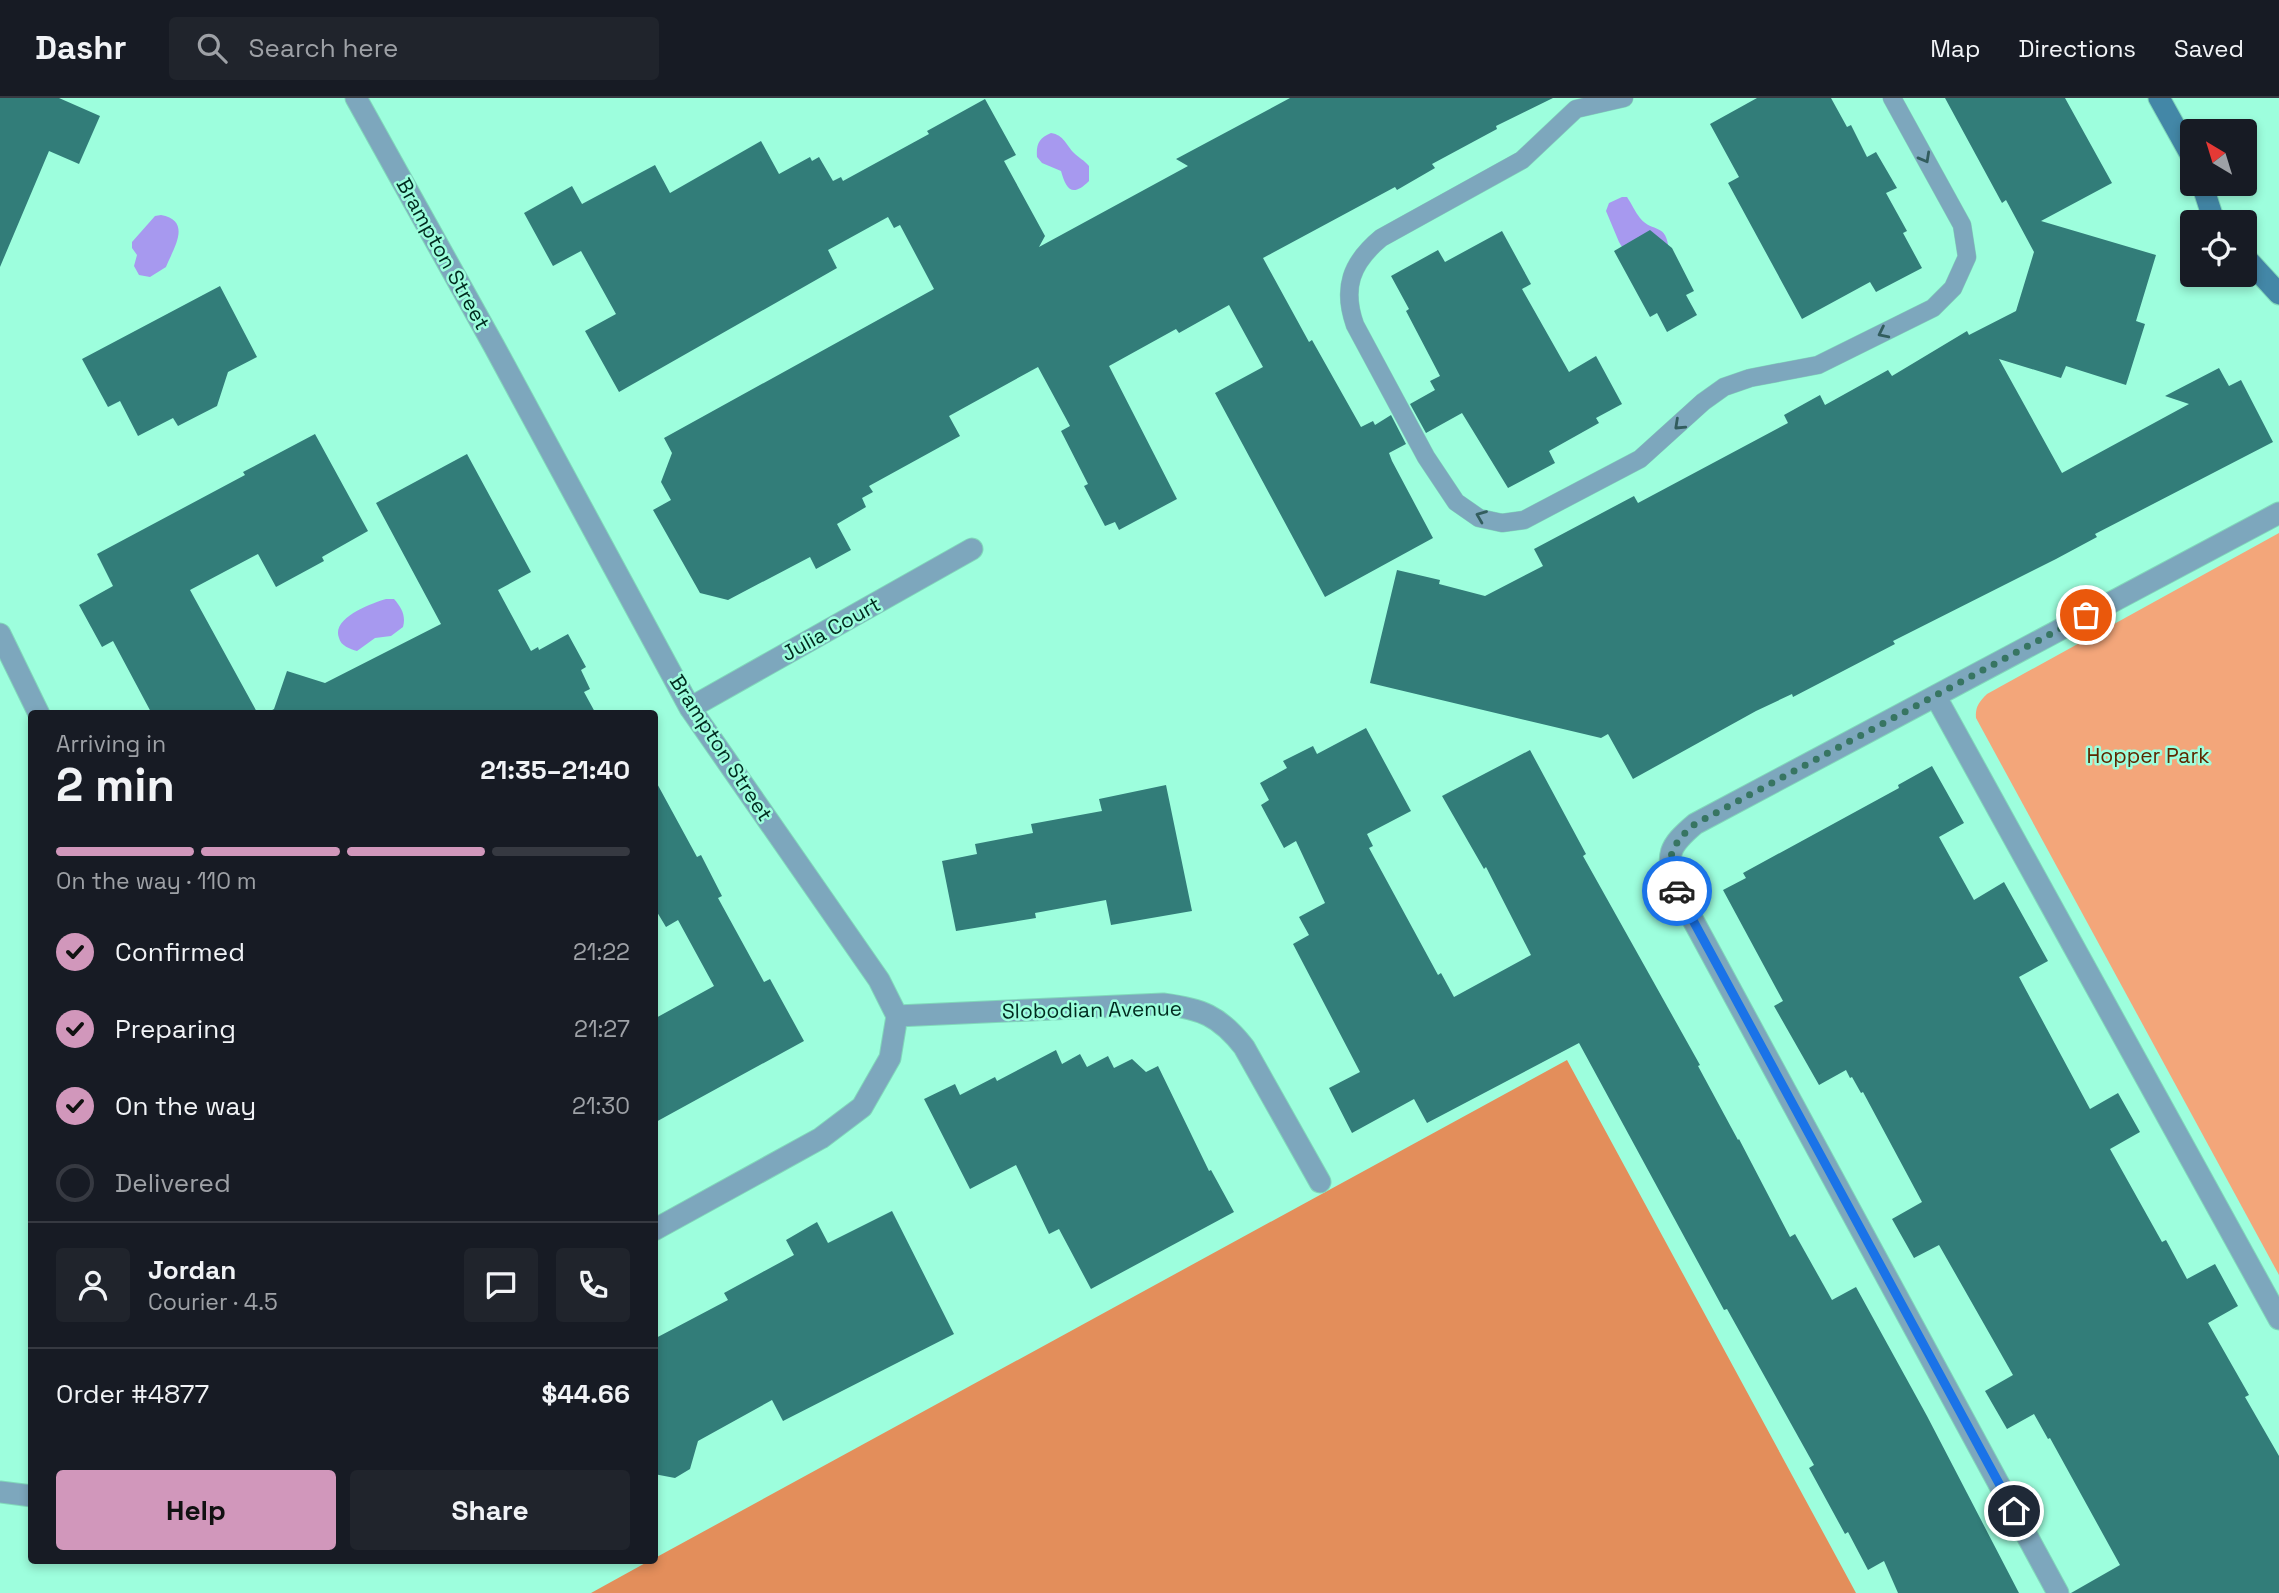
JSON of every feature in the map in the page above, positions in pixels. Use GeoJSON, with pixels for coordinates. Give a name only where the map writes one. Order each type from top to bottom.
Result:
{"type":"FeatureCollection","features":[{"type":"Feature","properties":{"kind":"street","name":"Brampton Street"},"geometry":{"type":"LineString","coordinates":[[356,98],[690,708],[879,980],[897,1016]]}},
{"type":"Feature","properties":{"kind":"street"},"geometry":{"type":"LineString","coordinates":[[2159,98],[2180,136]]}},
{"type":"Feature","properties":{"kind":"street"},"geometry":{"type":"LineString","coordinates":[[2257,270],[2279,294]]}},
{"type":"Feature","properties":{"kind":"street"},"geometry":{"type":"LineString","coordinates":[[2058,1593],[1675,887],[1669,862],[1678,839],[1695,824],[2279,513]]}},
{"type":"Feature","properties":{"kind":"street","name":"Julia Court"},"geometry":{"type":"LineString","coordinates":[[690,708],[972,550]]}},
{"type":"Feature","properties":{"kind":"street"},"geometry":{"type":"LineString","coordinates":[[0,634],[37,710]]}},
{"type":"Feature","properties":{"kind":"street"},"geometry":{"type":"LineString","coordinates":[[1936,697],[2279,1319]]}},
{"type":"Feature","properties":{"kind":"street","name":"Slobodian Avenue"},"geometry":{"type":"LineString","coordinates":[[897,1016],[1163,1004],[1194,1008],[1214,1017],[1233,1033],[1244,1047],[1320,1182]]}},
{"type":"Feature","properties":{"kind":"street"},"geometry":{"type":"LineString","coordinates":[[658,1228],[821,1138],[862,1107],[890,1058],[897,1016]]}},
{"type":"Feature","properties":{"kind":"street"},"geometry":{"type":"LineString","coordinates":[[0,1492],[28,1496]]}},
{"type":"Feature","properties":{"kind":"lane"},"geometry":{"type":"LineString","coordinates":[[1624,98],[1573,104],[1522,160],[1381,238],[1368,249],[1356,266],[1348,289],[1348,305],[1355,325],[1426,457],[1457,502],[1479,518],[1502,523],[1524,520],[1640,458],[1703,402],[1724,387],[1750,378],[1818,365],[1933,308],[1953,288],[1967,257],[1962,225],[1892,98]]}},
{"type":"Feature","properties":{"kind":"green space","name":"Hopper Park"},"geometry":{"type":"Polygon","coordinates":[[[2279,533],[2279,1275],[1976,714],[1978,705],[1987,694],[2279,533]]]}},
{"type":"Feature","properties":{"kind":"shaded area"},"geometry":{"type":"Polygon","coordinates":[[[1051,133],[1062,138],[1089,166],[1089,181],[1078,189],[1070,189],[1061,171],[1042,163],[1037,157],[1039,142],[1051,133]]]}},
{"type":"Feature","properties":{"kind":"shaded area"},"geometry":{"type":"Polygon","coordinates":[[[1627,197],[1638,216],[1662,232],[1668,242],[1669,252],[1638,273],[1619,242],[1606,211],[1609,203],[1627,197]]]}},
{"type":"Feature","properties":{"kind":"shaded area"},"geometry":{"type":"Polygon","coordinates":[[[161,215],[176,223],[176,244],[166,267],[150,277],[139,275],[134,266],[137,255],[132,248],[132,242],[155,216],[161,215]]]}},
{"type":"Feature","properties":{"kind":"shaded area"},"geometry":{"type":"Polygon","coordinates":[[[386,599],[394,599],[399,606],[404,616],[403,627],[391,636],[375,638],[357,651],[340,641],[338,631],[347,618],[354,612],[386,599]]]}},
{"type":"Feature","properties":{"kind":"shaded area"},"geometry":{"type":"Polygon","coordinates":[[[1567,1060],[1856,1593],[591,1593],[644,1564],[658,1564],[658,1556],[1567,1060]]]}},
{"type":"Feature","properties":{"kind":"building"},"geometry":{"type":"Polygon","coordinates":[[[0,98],[59,98],[100,116],[79,164],[49,151],[0,267],[0,98]]]}},
{"type":"Feature","properties":{"kind":"building"},"geometry":{"type":"Polygon","coordinates":[[[1290,98],[1553,98],[1496,126],[1497,129],[1432,164],[1435,168],[1397,190],[1395,187],[1263,258],[1309,342],[1312,340],[1361,427],[1373,421],[1375,425],[1391,415],[1406,444],[1389,453],[1433,538],[1325,597],[1215,393],[1263,367],[1229,305],[1179,333],[1176,329],[1109,366],[1177,499],[1119,530],[1115,522],[1105,526],[1084,486],[1088,484],[1061,431],[1070,426],[1038,367],[949,416],[960,436],[869,486],[873,492],[862,498],[866,507],[837,524],[851,550],[816,569],[810,557],[728,600],[700,593],[653,510],[671,500],[661,482],[672,453],[664,438],[934,289],[900,225],[894,228],[888,217],[828,250],[837,268],[619,392],[585,331],[616,314],[581,251],[553,266],[524,213],[572,186],[582,204],[655,165],[670,193],[761,141],[779,174],[810,157],[812,161],[819,157],[833,181],[841,177],[843,181],[929,134],[927,131],[985,99],[1016,155],[1004,161],[1045,236],[1039,247],[1188,166],[1176,159],[1290,98]]]}},
{"type":"Feature","properties":{"kind":"building"},"geometry":{"type":"Polygon","coordinates":[[[1757,98],[1831,98],[1847,127],[1851,125],[1867,157],[1876,152],[1897,188],[1886,193],[1907,231],[1903,233],[1922,268],[1876,292],[1870,282],[1802,319],[1728,183],[1739,177],[1710,124],[1757,98]]]}},
{"type":"Feature","properties":{"kind":"building"},"geometry":{"type":"Polygon","coordinates":[[[1945,98],[2065,98],[2112,183],[2041,221],[2156,255],[2136,321],[2145,324],[2126,385],[2066,366],[2061,378],[1999,359],[2062,473],[2189,404],[2165,396],[2219,368],[2229,386],[2241,380],[2273,442],[2095,534],[2097,537],[2056,559],[1893,641],[1895,644],[1793,697],[1792,694],[1756,711],[1633,779],[1608,734],[1601,738],[1370,683],[1397,570],[1440,580],[1439,584],[1485,596],[1543,566],[1534,549],[1634,496],[1638,503],[1788,423],[1784,415],[1820,395],[1825,405],[1888,370],[1892,376],[1967,331],[1969,335],[2016,311],[2034,252],[2006,200],[2002,203],[1945,98]]]}},
{"type":"Feature","properties":{"kind":"building"},"geometry":{"type":"Polygon","coordinates":[[[1650,230],[1672,248],[1694,291],[1686,295],[1697,315],[1667,332],[1657,313],[1650,317],[1614,251],[1650,230]]]}},
{"type":"Feature","properties":{"kind":"building"},"geometry":{"type":"Polygon","coordinates":[[[1502,231],[1531,284],[1522,289],[1569,372],[1596,356],[1622,404],[1596,418],[1599,423],[1549,451],[1555,463],[1508,488],[1462,413],[1426,433],[1410,404],[1435,390],[1430,381],[1440,376],[1391,276],[1438,250],[1445,262],[1502,231]]]}},
{"type":"Feature","properties":{"kind":"building"},"geometry":{"type":"Polygon","coordinates":[[[220,286],[257,357],[228,372],[217,406],[178,426],[173,418],[138,436],[120,401],[108,407],[82,359],[220,286]]]}},
{"type":"Feature","properties":{"kind":"building"},"geometry":{"type":"Polygon","coordinates":[[[315,434],[368,531],[322,557],[324,561],[276,587],[258,554],[190,590],[256,710],[150,710],[113,641],[102,647],[79,605],[113,586],[97,554],[245,475],[243,472],[315,434]]]}},
{"type":"Feature","properties":{"kind":"building"},"geometry":{"type":"Polygon","coordinates":[[[467,454],[531,572],[498,590],[531,651],[538,647],[539,650],[568,634],[586,667],[581,670],[590,689],[584,692],[594,710],[272,710],[287,671],[325,683],[441,624],[376,503],[467,454]]]}},
{"type":"Feature","properties":{"kind":"building"},"geometry":{"type":"Polygon","coordinates":[[[1366,728],[1411,811],[1367,834],[1373,846],[1369,848],[1438,975],[1441,973],[1454,997],[1531,955],[1486,867],[1484,869],[1442,796],[1530,750],[1586,854],[1583,856],[1700,1065],[1698,1066],[1790,1237],[1795,1234],[1832,1300],[1856,1287],[2019,1593],[1898,1593],[1884,1561],[1868,1570],[1809,1468],[1814,1465],[1727,1309],[1724,1310],[1579,1043],[1427,1123],[1414,1099],[1352,1133],[1329,1088],[1360,1072],[1293,944],[1309,935],[1299,917],[1325,903],[1296,841],[1284,848],[1261,805],[1269,800],[1260,783],[1287,768],[1283,761],[1313,746],[1317,754],[1366,728]]]}},
{"type":"Feature","properties":{"kind":"building"},"geometry":{"type":"Polygon","coordinates":[[[1932,766],[1964,823],[1939,837],[1974,900],[2004,882],[2048,961],[2019,977],[2090,1109],[2118,1093],[2140,1132],[2110,1149],[2162,1242],[2166,1240],[2187,1279],[2215,1264],[2238,1306],[2208,1323],[2249,1395],[2245,1397],[2279,1456],[2279,1593],[2071,1593],[2120,1565],[2034,1414],[2007,1429],[1985,1391],[2013,1375],[1939,1245],[1914,1258],[1892,1219],[1922,1202],[1863,1092],[1861,1093],[1846,1070],[1819,1085],[1774,1006],[1783,1001],[1723,890],[1746,878],[1743,873],[1899,788],[1898,785],[1932,766]]]}},
{"type":"Feature","properties":{"kind":"building"},"geometry":{"type":"Polygon","coordinates":[[[658,785],[697,857],[701,855],[722,896],[718,898],[764,982],[770,979],[804,1041],[658,1121],[658,1017],[714,986],[678,920],[666,927],[658,914],[658,785]]]}},
{"type":"Feature","properties":{"kind":"building"},"geometry":{"type":"Polygon","coordinates":[[[1166,785],[1192,911],[1111,925],[1106,900],[1035,913],[1036,918],[956,931],[942,861],[977,854],[975,844],[1033,833],[1031,824],[1102,811],[1099,799],[1166,785]]]}},
{"type":"Feature","properties":{"kind":"building"},"geometry":{"type":"Polygon","coordinates":[[[1056,1050],[1062,1064],[1080,1054],[1087,1067],[1108,1056],[1114,1068],[1132,1059],[1146,1072],[1158,1066],[1209,1171],[1211,1170],[1234,1212],[1091,1289],[1059,1229],[1049,1234],[1016,1165],[970,1189],[924,1099],[955,1084],[960,1095],[995,1077],[997,1081],[1056,1050]]]}},
{"type":"Feature","properties":{"kind":"building"},"geometry":{"type":"Polygon","coordinates":[[[892,1211],[954,1334],[783,1421],[772,1400],[698,1441],[690,1469],[675,1478],[658,1475],[658,1337],[728,1300],[724,1293],[794,1255],[786,1240],[817,1222],[828,1243],[892,1211]]]}},
{"type":"Feature","properties":{"kind":"way so far"},"geometry":{"type":"LineString","coordinates":[[1677,891],[1669,862],[1678,839],[1695,824],[2086,615]]}},
{"type":"Feature","properties":{"kind":"route"},"geometry":{"type":"LineString","coordinates":[[1677,891],[2014,1511]]}}]}
